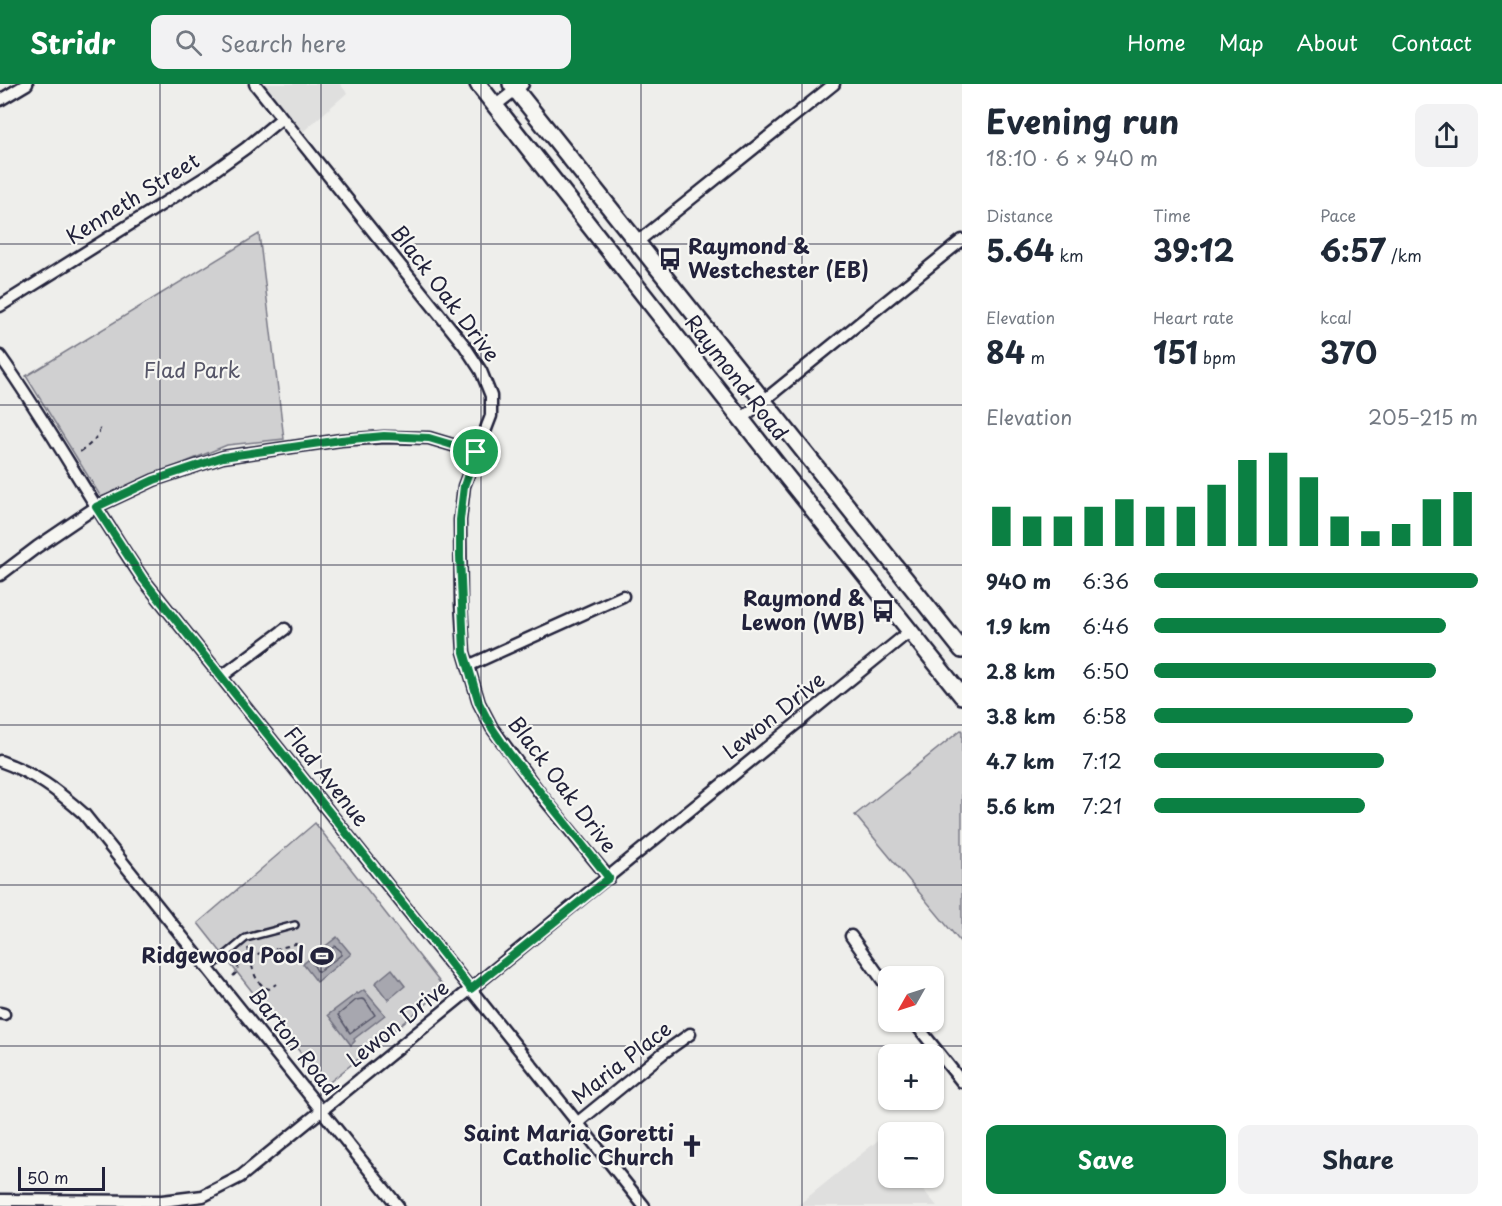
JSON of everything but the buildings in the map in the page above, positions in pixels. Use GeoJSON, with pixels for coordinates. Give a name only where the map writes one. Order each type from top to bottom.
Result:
{"type":"FeatureCollection","features":[{"type":"Feature","properties":{"kind":"main road","name":"Raymond Road"},"geometry":{"type":"LineString","coordinates":[[478,84],[962,696]]}},
{"type":"Feature","properties":{"kind":"main road","name":"Raymond Road"},"geometry":{"type":"LineString","coordinates":[[516,86],[636,243],[962,650]]}},
{"type":"Feature","properties":{"kind":"street"},"geometry":{"type":"LineString","coordinates":[[0,100],[27,84]]}},
{"type":"Feature","properties":{"kind":"street","name":"Black Oak Drive"},"geometry":{"type":"LineString","coordinates":[[255,84],[464,345],[481,371],[491,396],[491,416],[464,486],[460,520],[464,652],[479,703],[492,728],[542,796],[609,878]]}},
{"type":"Feature","properties":{"kind":"street"},"geometry":{"type":"LineString","coordinates":[[636,243],[834,84]]}},
{"type":"Feature","properties":{"kind":"street"},"geometry":{"type":"LineString","coordinates":[[496,105],[516,86]]}},
{"type":"Feature","properties":{"kind":"street","name":"Kenneth Street"},"geometry":{"type":"LineString","coordinates":[[0,306],[207,176],[282,118]]}},
{"type":"Feature","properties":{"kind":"street"},"geometry":{"type":"LineString","coordinates":[[741,419],[962,240]]}},
{"type":"Feature","properties":{"kind":"street","name":"Flad Avenue"},"geometry":{"type":"LineString","coordinates":[[0,356],[34,404],[96,507],[143,579],[644,1206]]}},
{"type":"Feature","properties":{"kind":"street"},"geometry":{"type":"LineString","coordinates":[[0,575],[96,507],[154,480],[223,457],[384,436],[429,438],[476,452]]}},
{"type":"Feature","properties":{"kind":"street"},"geometry":{"type":"LineString","coordinates":[[468,666],[623,596]]}},
{"type":"Feature","properties":{"kind":"street"},"geometry":{"type":"LineString","coordinates":[[221,677],[285,629]]}},
{"type":"Feature","properties":{"kind":"street","name":"Lewon Drive"},"geometry":{"type":"LineString","coordinates":[[0,1200],[150,1203],[203,1196],[240,1177],[910,631]]}},
{"type":"Feature","properties":{"kind":"street","name":"Barton Road"},"geometry":{"type":"LineString","coordinates":[[0,761],[22,769],[56,789],[84,814],[398,1206]]}},
{"type":"Feature","properties":{"kind":"street"},"geometry":{"type":"LineString","coordinates":[[851,936],[878,974]]}},
{"type":"Feature","properties":{"kind":"street"},"geometry":{"type":"LineString","coordinates":[[922,1032],[962,1082]]}},
{"type":"Feature","properties":{"kind":"street","name":"Maria Place"},"geometry":{"type":"LineString","coordinates":[[577,1123],[690,1034]]}},
{"type":"Feature","properties":{"kind":"lane"},"geometry":{"type":"LineString","coordinates":[[209,969],[245,939],[295,925]]}},
{"type":"Feature","properties":{"kind":"path"},"geometry":{"type":"LineString","coordinates":[[80,452],[91,445],[97,437],[100,426]]}},
{"type":"Feature","properties":{"kind":"path"},"geometry":{"type":"LineString","coordinates":[[245,939],[254,977],[258,983],[269,989],[276,984]]}},
{"type":"Feature","properties":{"kind":"path"},"geometry":{"type":"LineString","coordinates":[[233,976],[240,961],[250,956],[298,943]]}},
{"type":"Feature","properties":{"kind":"shaded area"},"geometry":{"type":"Polygon","coordinates":[[[255,84],[340,84],[347,93],[297,137],[255,84]]]}},
{"type":"Feature","properties":{"kind":"shaded area"},"geometry":{"type":"Polygon","coordinates":[[[878,1140],[878,1188],[922,1188],[937,1206],[797,1206],[878,1140]]]}},
{"type":"Feature","properties":{"kind":"green space","name":"Flad Park"},"geometry":{"type":"Polygon","coordinates":[[[259,234],[284,439],[227,445],[101,497],[26,376],[259,234]]]}},
{"type":"Feature","properties":{"kind":"green space"},"geometry":{"type":"Polygon","coordinates":[[[962,731],[962,944],[855,815],[962,731]]]}},
{"type":"Feature","properties":{"kind":"green space","name":"Ridgewood Pool"},"geometry":{"type":"Polygon","coordinates":[[[315,823],[445,989],[326,1085],[198,923],[315,823]]]}},
{"type":"Feature","properties":{"kind":"water"},"geometry":{"type":"Polygon","coordinates":[[[337,937],[351,954],[317,982],[303,964],[337,937]]]}},
{"type":"Feature","properties":{"kind":"water"},"geometry":{"type":"Polygon","coordinates":[[[392,969],[405,986],[388,1000],[375,983],[392,969]]]}},
{"type":"Feature","properties":{"kind":"water"},"geometry":{"type":"Polygon","coordinates":[[[364,990],[385,1015],[354,1039],[351,1045],[328,1015],[364,990]]]}},
{"type":"Feature","properties":{"kind":"place","name":"Raymond & Westchester (EB)"},"geometry":{"type":"Point","coordinates":[670,259]}},
{"type":"Feature","properties":{"kind":"place","name":"Raymond & Lewon (WB)"},"geometry":{"type":"Point","coordinates":[883,611]}},
{"type":"Feature","properties":{"kind":"place","name":"Ridgewood Pool"},"geometry":{"type":"Point","coordinates":[322,956]}},
{"type":"Feature","properties":{"kind":"place","name":"Saint Maria Goretti Catholic Church"},"geometry":{"type":"Point","coordinates":[692,1146]}},
{"type":"Feature","properties":{"kind":"route"},"geometry":{"type":"LineString","coordinates":[[384,436],[429,438],[476,452],[464,486],[460,520],[460,556],[464,652],[479,703],[509,753],[609,878],[471,989],[143,579],[96,507],[154,480],[223,457],[384,436]]}}]}
